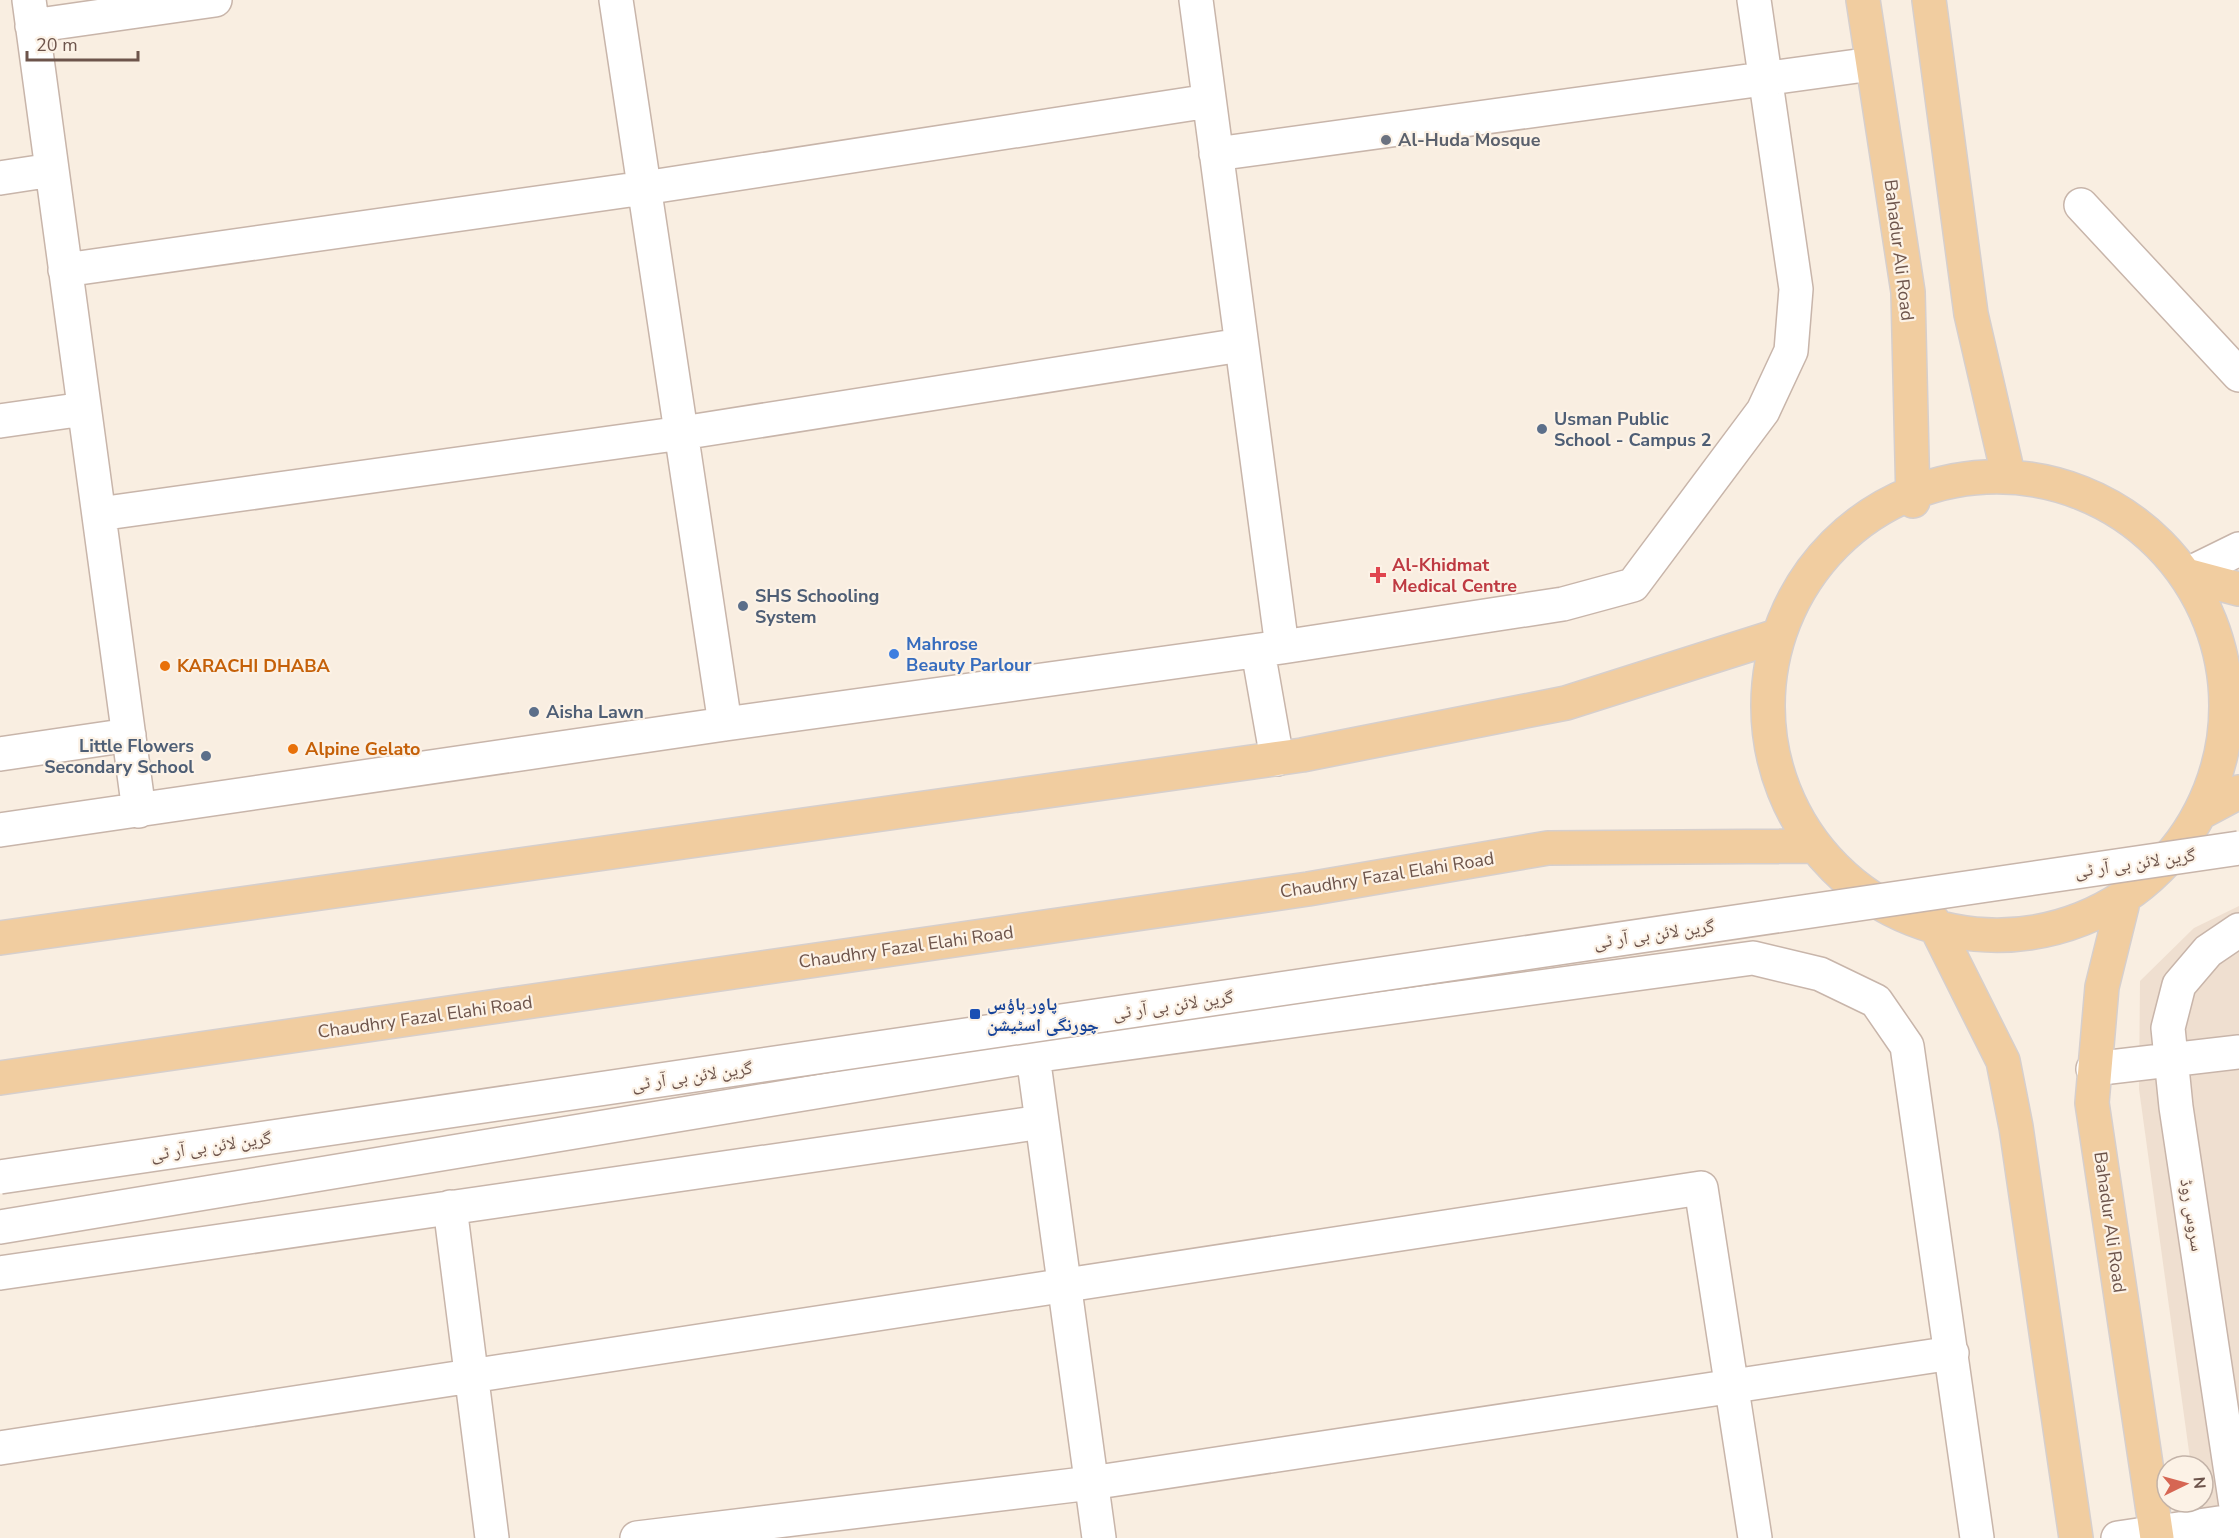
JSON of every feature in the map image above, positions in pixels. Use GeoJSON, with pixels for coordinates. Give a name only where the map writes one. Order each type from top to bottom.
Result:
{"type":"FeatureCollection","features":[{"type":"Feature","properties":{"kind":"main road","name":"Bahadur Ali Road"},"geometry":{"type":"LineString","coordinates":[[1863,0],[1908,292],[1913,501]]}},
{"type":"Feature","properties":{"kind":"main road"},"geometry":{"type":"LineString","coordinates":[[1929,0],[1971,314],[2008,474]]}},
{"type":"Feature","properties":{"kind":"main road"},"geometry":{"type":"LineString","coordinates":[[2008,474],[2077,489],[2138,523],[2186,574],[2214,630],[2226,692],[2221,755],[2200,813],[2161,867],[2122,906],[2049,930],[1984,936],[1933,921],[1862,893],[1814,846],[1786,798],[1770,746],[1767,690],[1777,636],[1801,584],[1838,538],[1913,501],[1943,480],[2008,474]]}},
{"type":"Feature","properties":{"kind":"main road"},"geometry":{"type":"LineString","coordinates":[[2186,574],[2239,589]]}},
{"type":"Feature","properties":{"kind":"main road"},"geometry":{"type":"LineString","coordinates":[[0,938],[1277,759],[1566,704],[1777,636]]}},
{"type":"Feature","properties":{"kind":"main road"},"geometry":{"type":"LineString","coordinates":[[2200,813],[2239,792]]}},
{"type":"Feature","properties":{"kind":"main road","name":"Chaudhry Fazal Elahi Road"},"geometry":{"type":"LineString","coordinates":[[0,1078],[1308,889],[1548,848],[1814,846]]}},
{"type":"Feature","properties":{"kind":"main road","name":"Bahadur Ali Road"},"geometry":{"type":"LineString","coordinates":[[2122,906],[2102,987],[2092,1103],[2157,1535]]}},
{"type":"Feature","properties":{"kind":"main road"},"geometry":{"type":"LineString","coordinates":[[1933,921],[2003,1061],[2018,1138],[2076,1538]]}},
{"type":"Feature","properties":{"kind":"street"},"geometry":{"type":"LineString","coordinates":[[139,811],[30,13],[215,0]]}},
{"type":"Feature","properties":{"kind":"street"},"geometry":{"type":"LineString","coordinates":[[616,0],[725,724]]}},
{"type":"Feature","properties":{"kind":"street"},"geometry":{"type":"LineString","coordinates":[[1196,0],[1241,345],[1270,649],[1277,759]]}},
{"type":"Feature","properties":{"kind":"street"},"geometry":{"type":"LineString","coordinates":[[0,830],[725,724],[1270,649],[1563,604],[1633,585],[1763,411],[1791,351],[1796,289],[1754,0]]}},
{"type":"Feature","properties":{"kind":"street"},"geometry":{"type":"LineString","coordinates":[[1216,154],[1764,76],[1872,64]]}},
{"type":"Feature","properties":{"kind":"street"},"geometry":{"type":"LineString","coordinates":[[65,270],[644,188],[1209,101]]}},
{"type":"Feature","properties":{"kind":"street"},"geometry":{"type":"LineString","coordinates":[[0,178],[52,170]]}},
{"type":"Feature","properties":{"kind":"street"},"geometry":{"type":"LineString","coordinates":[[2081,204],[2239,375]]}},
{"type":"Feature","properties":{"kind":"street"},"geometry":{"type":"LineString","coordinates":[[99,514],[682,433],[1241,345]]}},
{"type":"Feature","properties":{"kind":"street"},"geometry":{"type":"LineString","coordinates":[[0,421],[84,409]]}},
{"type":"Feature","properties":{"kind":"street"},"geometry":{"type":"LineString","coordinates":[[2186,574],[2239,549]]}},
{"type":"Feature","properties":{"kind":"street"},"geometry":{"type":"LineString","coordinates":[[0,754],[129,735]]}},
{"type":"Feature","properties":{"kind":"street","name":"گرین لائن بی آر ٹی"},"geometry":{"type":"LineString","coordinates":[[0,1178],[2239,848]]}},
{"type":"Feature","properties":{"kind":"street","name":"سروس روڈ"},"geometry":{"type":"LineString","coordinates":[[2239,930],[2208,951],[2179,985],[2168,1028],[2176,1107],[2239,1526]]}},
{"type":"Feature","properties":{"kind":"street"},"geometry":{"type":"LineString","coordinates":[[0,1227],[1033,1056],[1753,958],[1820,974],[1876,1000],[1906,1046],[1977,1538]]}},
{"type":"Feature","properties":{"kind":"street"},"geometry":{"type":"LineString","coordinates":[[2094,1069],[2239,1052]]}},
{"type":"Feature","properties":{"kind":"street"},"geometry":{"type":"LineString","coordinates":[[1033,1056],[1099,1538]]}},
{"type":"Feature","properties":{"kind":"street"},"geometry":{"type":"LineString","coordinates":[[0,1273],[1042,1122]]}},
{"type":"Feature","properties":{"kind":"street"},"geometry":{"type":"LineString","coordinates":[[0,1448],[1701,1188],[1755,1538]]}},
{"type":"Feature","properties":{"kind":"street"},"geometry":{"type":"LineString","coordinates":[[450,1207],[492,1538]]}},
{"type":"Feature","properties":{"kind":"street"},"geometry":{"type":"LineString","coordinates":[[655,1537],[1091,1483],[1952,1353]]}},
{"type":"Feature","properties":{"kind":"street"},"geometry":{"type":"LineString","coordinates":[[2118,1538],[2157,1535],[2239,1521]]}},
{"type":"Feature","properties":{"kind":"shaded area"},"geometry":{"type":"Polygon","coordinates":[[[2239,906],[2239,1538],[2201,1538],[2198,1514],[2215,1514],[2215,1454],[2189,1454],[2139,1089],[2140,981],[2194,928],[2239,906]]]}},
{"type":"Feature","properties":{"kind":"place","name":"Al-Huda Mosque"},"geometry":{"type":"Point","coordinates":[1386,140]}},
{"type":"Feature","properties":{"kind":"place","name":"Usman Public School - Campus 2"},"geometry":{"type":"Point","coordinates":[1542,429]}},
{"type":"Feature","properties":{"kind":"place","name":"Al-Khidmat Medical Centre"},"geometry":{"type":"Point","coordinates":[1378,575]}},
{"type":"Feature","properties":{"kind":"place","name":"SHS Schooling System"},"geometry":{"type":"Point","coordinates":[743,606]}},
{"type":"Feature","properties":{"kind":"place","name":"Mahrose Beauty Parlour"},"geometry":{"type":"Point","coordinates":[894,654]}},
{"type":"Feature","properties":{"kind":"place","name":"KARACHI DHABA"},"geometry":{"type":"Point","coordinates":[165,666]}},
{"type":"Feature","properties":{"kind":"place","name":"Aisha Lawn"},"geometry":{"type":"Point","coordinates":[534,712]}},
{"type":"Feature","properties":{"kind":"place","name":"Alpine Gelato"},"geometry":{"type":"Point","coordinates":[293,749]}},
{"type":"Feature","properties":{"kind":"place","name":"Little Flowers Secondary School"},"geometry":{"type":"Point","coordinates":[206,756]}},
{"type":"Feature","properties":{"kind":"place","name":"پاور ہاؤس چورنگی اسٹیشن"},"geometry":{"type":"Point","coordinates":[975,1014]}}]}
